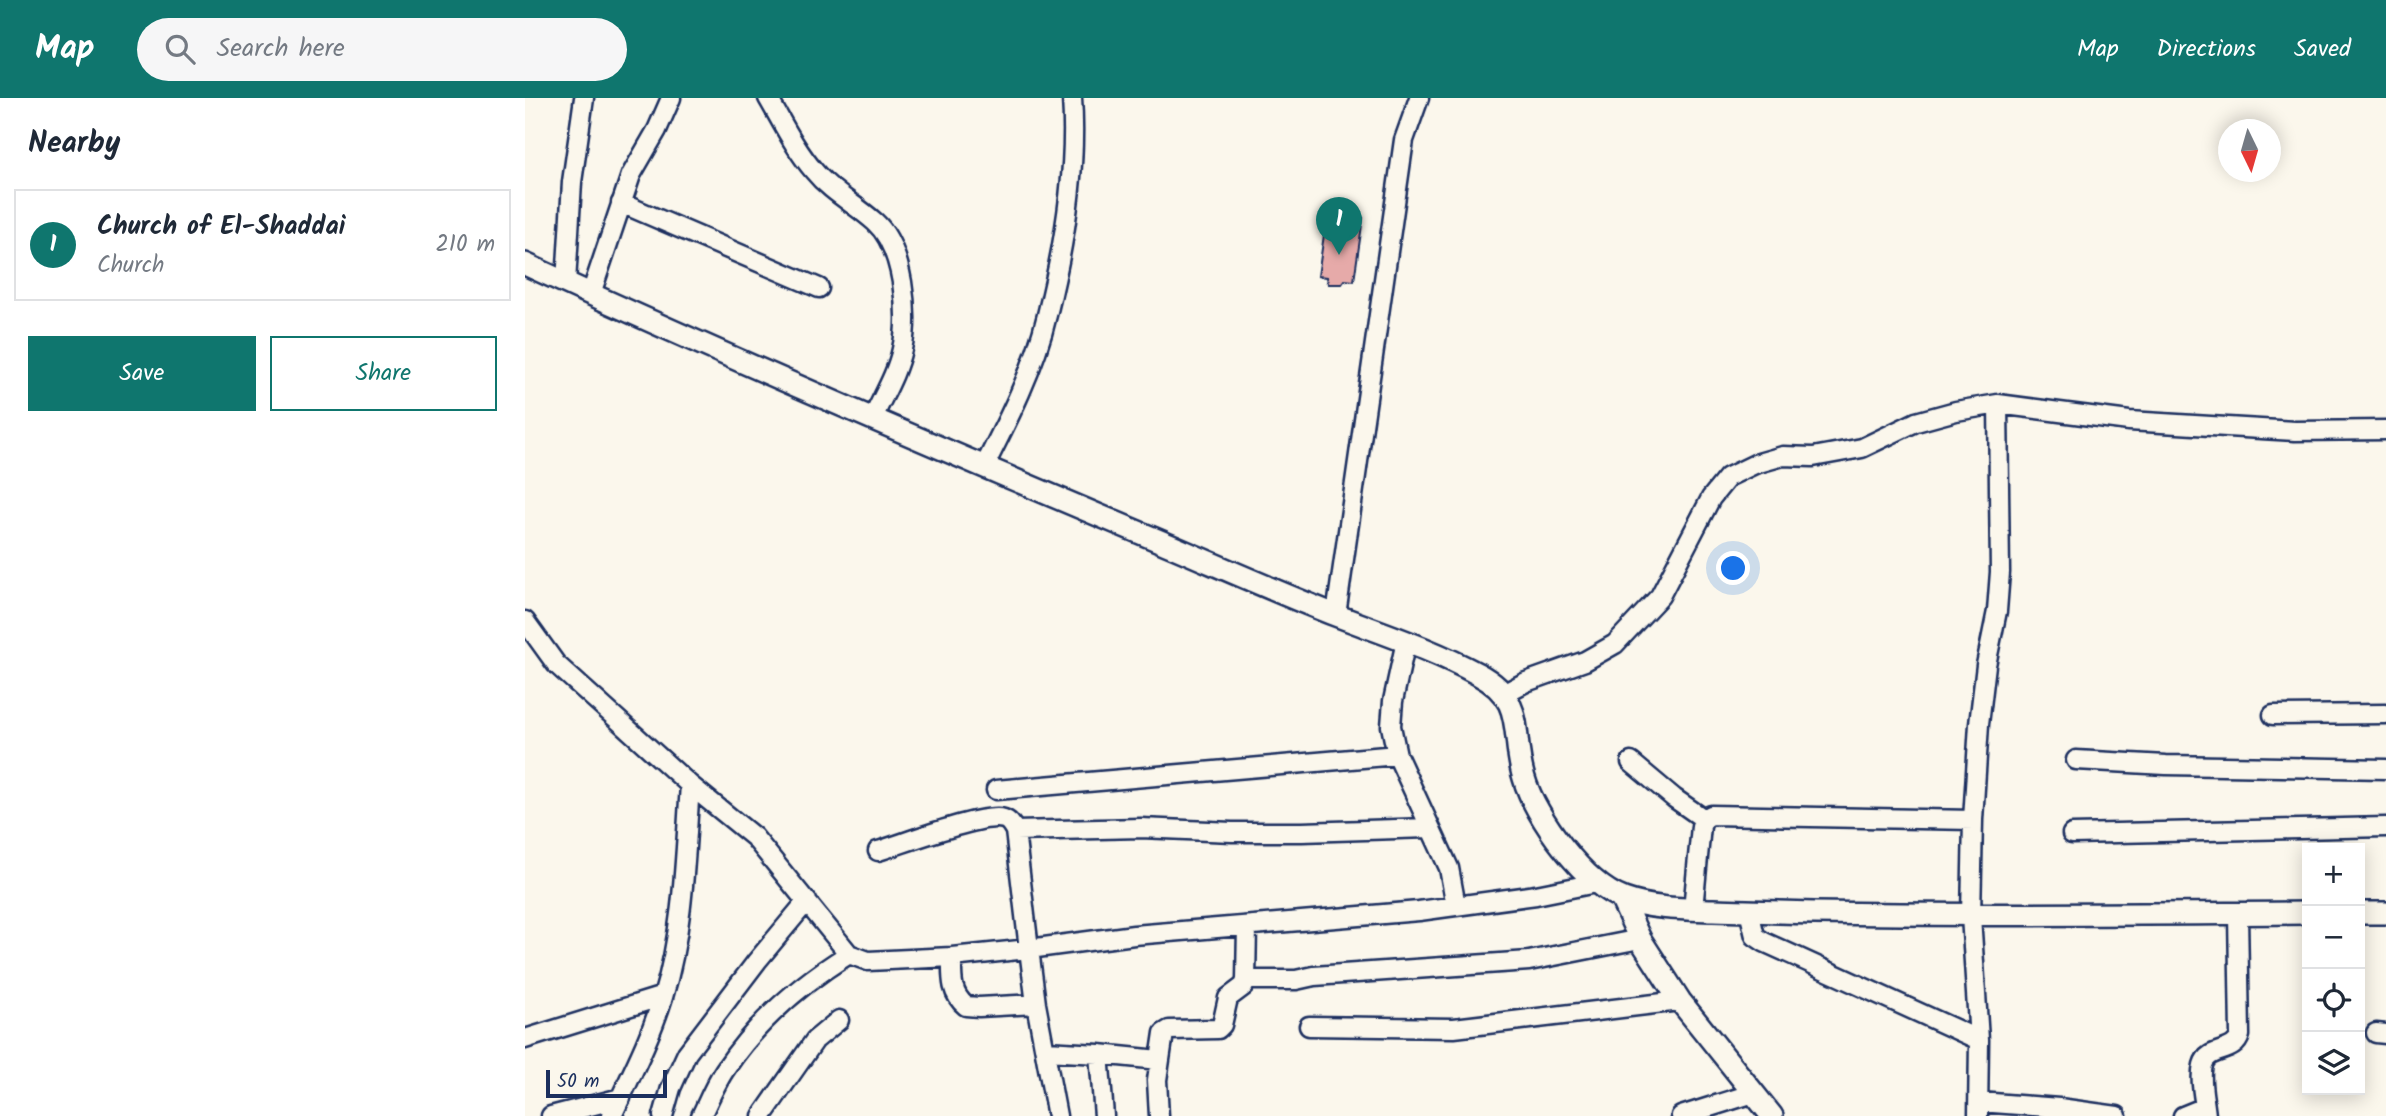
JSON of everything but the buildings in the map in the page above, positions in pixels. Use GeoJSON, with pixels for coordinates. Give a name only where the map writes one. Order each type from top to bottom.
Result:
{"type":"FeatureCollection","features":[{"type":"Feature","properties":{"kind":"street"},"geometry":{"type":"LineString","coordinates":[[566,283],[572,183],[584,98]]}},
{"type":"Feature","properties":{"kind":"street"},"geometry":{"type":"LineString","coordinates":[[591,294],[631,175],[657,130],[671,98]]}},
{"type":"Feature","properties":{"kind":"street"},"geometry":{"type":"LineString","coordinates":[[768,98],[795,145],[814,171],[840,197],[877,223],[891,244],[899,267],[904,300],[904,340],[895,372],[873,418]]}},
{"type":"Feature","properties":{"kind":"street"},"geometry":{"type":"LineString","coordinates":[[984,467],[1011,412],[1047,316],[1071,173],[1072,98]]}},
{"type":"Feature","properties":{"kind":"street"},"geometry":{"type":"LineString","coordinates":[[1336,615],[1404,140],[1419,98]]}},
{"type":"Feature","properties":{"kind":"street"},"geometry":{"type":"LineString","coordinates":[[621,203],[819,288]]}},
{"type":"Feature","properties":{"kind":"street"},"geometry":{"type":"LineString","coordinates":[[525,264],[984,467],[1336,615],[1406,641],[1477,673],[1505,693],[1516,726],[1521,771],[1531,800],[1541,816],[1596,883],[1621,898],[1651,906],[1693,909],[1971,916],[2302,913]]}},
{"type":"Feature","properties":{"kind":"street"},"geometry":{"type":"LineString","coordinates":[[1505,693],[1526,682],[1585,661],[1615,644],[1660,596],[1711,498],[1728,477],[1755,464],[1783,456],[1813,457],[1862,448],[1916,422],[1956,411],[1998,404],[2129,421],[2295,431],[2386,430]]}},
{"type":"Feature","properties":{"kind":"street"},"geometry":{"type":"LineString","coordinates":[[1998,404],[2000,572],[1997,611],[1986,665],[1979,724],[1973,820],[1971,916],[1979,1040],[1979,1109],[2059,1108],[2117,1116]]}},
{"type":"Feature","properties":{"kind":"street"},"geometry":{"type":"LineString","coordinates":[[525,621],[556,664],[690,785],[754,837],[849,954],[868,961],[952,957],[1134,935],[1419,911],[1536,895],[1596,883]]}},
{"type":"Feature","properties":{"kind":"street"},"geometry":{"type":"LineString","coordinates":[[1406,641],[1393,701],[1391,726],[1397,755],[1449,868],[1456,906]]}},
{"type":"Feature","properties":{"kind":"street"},"geometry":{"type":"LineString","coordinates":[[2273,715],[2386,714]]}},
{"type":"Feature","properties":{"kind":"street"},"geometry":{"type":"LineString","coordinates":[[996,790],[1397,755]]}},
{"type":"Feature","properties":{"kind":"street"},"geometry":{"type":"LineString","coordinates":[[2076,760],[2166,765],[2386,769]]}},
{"type":"Feature","properties":{"kind":"street"},"geometry":{"type":"LineString","coordinates":[[1631,762],[1704,819]]}},
{"type":"Feature","properties":{"kind":"street"},"geometry":{"type":"LineString","coordinates":[[613,1116],[642,1056],[663,996],[682,911],[690,785]]}},
{"type":"Feature","properties":{"kind":"street"},"geometry":{"type":"LineString","coordinates":[[1693,909],[1701,826],[1704,819],[1718,814],[1973,820]]}},
{"type":"Feature","properties":{"kind":"street"},"geometry":{"type":"LineString","coordinates":[[878,851],[990,818],[1010,822],[1015,831],[1036,1004],[1057,1116]]}},
{"type":"Feature","properties":{"kind":"street"},"geometry":{"type":"LineString","coordinates":[[2072,834],[2386,827]]}},
{"type":"Feature","properties":{"kind":"street"},"geometry":{"type":"LineString","coordinates":[[1015,831],[1141,828],[1288,832],[1429,828]]}},
{"type":"Feature","properties":{"kind":"street"},"geometry":{"type":"LineString","coordinates":[[1621,898],[1640,939],[1680,1001],[1772,1116]]}},
{"type":"Feature","properties":{"kind":"street"},"geometry":{"type":"LineString","coordinates":[[663,1116],[671,1088],[687,1053],[807,901]]}},
{"type":"Feature","properties":{"kind":"street"},"geometry":{"type":"LineString","coordinates":[[1749,911],[1755,936],[1764,942],[1979,1040]]}},
{"type":"Feature","properties":{"kind":"street"},"geometry":{"type":"LineString","coordinates":[[2365,913],[2386,913]]}},
{"type":"Feature","properties":{"kind":"street"},"geometry":{"type":"LineString","coordinates":[[2183,1116],[2206,1111],[2202,1072],[2204,1061],[2211,1054],[2232,1048],[2240,1035],[2238,914]]}},
{"type":"Feature","properties":{"kind":"street"},"geometry":{"type":"LineString","coordinates":[[1159,1116],[1157,1080],[1164,1033],[1169,1030],[1218,1029],[1222,1025],[1229,998],[1244,986],[1246,980],[1247,926]]}},
{"type":"Feature","properties":{"kind":"street"},"geometry":{"type":"LineString","coordinates":[[1246,980],[1281,981],[1314,975],[1529,961],[1640,939]]}},
{"type":"Feature","properties":{"kind":"street"},"geometry":{"type":"LineString","coordinates":[[701,1116],[725,1068],[756,1031],[798,989],[849,954]]}},
{"type":"Feature","properties":{"kind":"street"},"geometry":{"type":"LineString","coordinates":[[952,957],[952,985],[955,994],[966,1006],[1036,1004]]}},
{"type":"Feature","properties":{"kind":"street"},"geometry":{"type":"LineString","coordinates":[[525,1039],[663,996]]}},
{"type":"Feature","properties":{"kind":"street"},"geometry":{"type":"LineString","coordinates":[[1309,1026],[1454,1028],[1680,1001]]}},
{"type":"Feature","properties":{"kind":"street"},"geometry":{"type":"LineString","coordinates":[[762,1116],[815,1040],[839,1020]]}},
{"type":"Feature","properties":{"kind":"street"},"geometry":{"type":"LineString","coordinates":[[1046,1051],[1160,1060]]}},
{"type":"Feature","properties":{"kind":"street"},"geometry":{"type":"LineString","coordinates":[[1099,1054],[1104,1116]]}},
{"type":"Feature","properties":{"kind":"street"},"geometry":{"type":"LineString","coordinates":[[1681,1116],[1754,1093]]}},
{"type":"Feature","properties":{"kind":"street"},"geometry":{"type":"LineString","coordinates":[[551,1116],[621,1098]]}},
{"type":"Feature","properties":{"kind":"place","name":"Church of El-Shaddai"},"geometry":{"type":"Point","coordinates":[1339,255]}}]}
